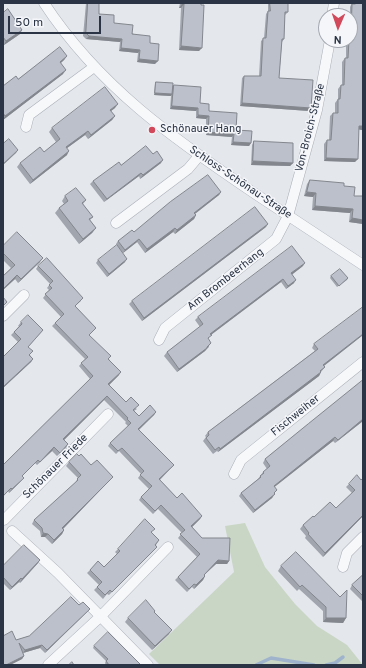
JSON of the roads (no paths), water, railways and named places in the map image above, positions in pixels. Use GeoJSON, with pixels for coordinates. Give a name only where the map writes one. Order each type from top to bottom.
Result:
{"type":"FeatureCollection","features":[{"type":"Feature","properties":{"kind":"street","name":"Schloss-Schönau-Straße"},"geometry":{"type":"LineString","coordinates":[[44,3],[58,23],[94,67],[133,105],[199,156],[363,266]]}},
{"type":"Feature","properties":{"kind":"street","name":"Von-Broich-Straße"},"geometry":{"type":"LineString","coordinates":[[288,216],[318,110],[329,48]]}},
{"type":"Feature","properties":{"kind":"street"},"geometry":{"type":"LineString","coordinates":[[26,127],[30,115],[94,67]]}},
{"type":"Feature","properties":{"kind":"street"},"geometry":{"type":"LineString","coordinates":[[116,223],[188,169],[199,156]]}},
{"type":"Feature","properties":{"kind":"street","name":"Am Brombeerhang"},"geometry":{"type":"LineString","coordinates":[[159,340],[165,328],[276,239],[288,216]]}},
{"type":"Feature","properties":{"kind":"street"},"geometry":{"type":"LineString","coordinates":[[3,316],[24,295]]}},
{"type":"Feature","properties":{"kind":"street","name":"Fischweiher"},"geometry":{"type":"LineString","coordinates":[[234,474],[241,460],[363,362]]}},
{"type":"Feature","properties":{"kind":"street","name":"Schönauer Friede"},"geometry":{"type":"LineString","coordinates":[[4,520],[108,414]]}},
{"type":"Feature","properties":{"kind":"street"},"geometry":{"type":"LineString","coordinates":[[12,531],[58,573],[148,665]]}},
{"type":"Feature","properties":{"kind":"street"},"geometry":{"type":"LineString","coordinates":[[343,567],[347,553],[363,537]]}},
{"type":"Feature","properties":{"kind":"street"},"geometry":{"type":"LineString","coordinates":[[48,665],[101,616],[168,548]]}},
{"type":"Feature","properties":{"kind":"waterway"},"geometry":{"type":"LineString","coordinates":[[326,665],[335,663],[343,657]]}},
{"type":"Feature","properties":{"kind":"waterway"},"geometry":{"type":"LineString","coordinates":[[256,665],[271,658],[314,665]]}},
{"type":"Feature","properties":{"kind":"place","name":"Schönauer Hang"},"geometry":{"type":"Point","coordinates":[152,130]}}]}
